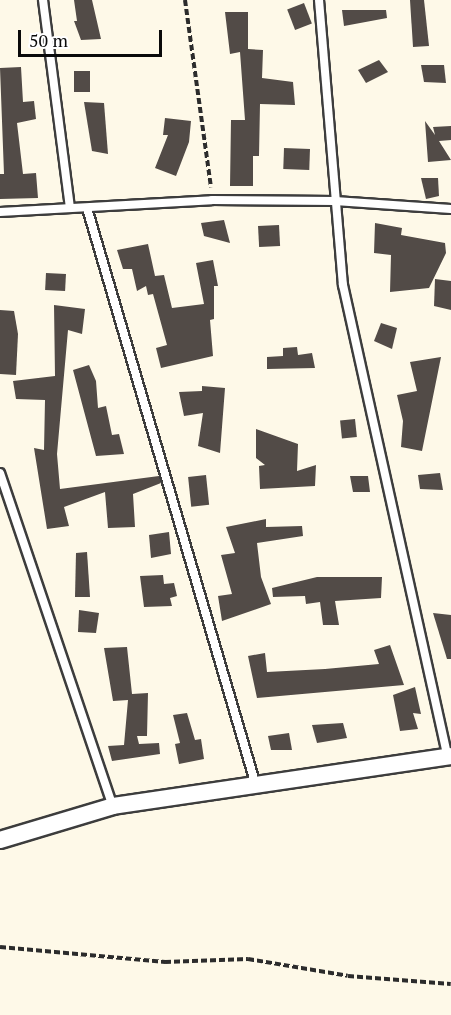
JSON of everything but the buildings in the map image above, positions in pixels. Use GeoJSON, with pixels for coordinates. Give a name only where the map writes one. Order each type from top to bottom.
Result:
{"type":"FeatureCollection","features":[{"type":"Feature","properties":{"kind":"street"},"geometry":{"type":"LineString","coordinates":[[0,840],[113,806],[255,782],[450,757]]}},
{"type":"Feature","properties":{"kind":"lane"},"geometry":{"type":"LineString","coordinates":[[43,0],[70,207]]}},
{"type":"Feature","properties":{"kind":"lane"},"geometry":{"type":"LineString","coordinates":[[318,0],[343,285],[355,347],[394,502],[450,757]]}},
{"type":"Feature","properties":{"kind":"lane"},"geometry":{"type":"LineString","coordinates":[[0,212],[212,200],[335,201],[451,209]]}},
{"type":"Feature","properties":{"kind":"lane"},"geometry":{"type":"LineString","coordinates":[[87,208],[255,782]]}},
{"type":"Feature","properties":{"kind":"lane"},"geometry":{"type":"LineString","coordinates":[[0,473],[113,806]]}},
{"type":"Feature","properties":{"kind":"path"},"geometry":{"type":"LineString","coordinates":[[185,0],[205,125],[212,200]]}},
{"type":"Feature","properties":{"kind":"path"},"geometry":{"type":"LineString","coordinates":[[0,947],[165,963],[248,959],[348,976],[451,984]]}}]}
